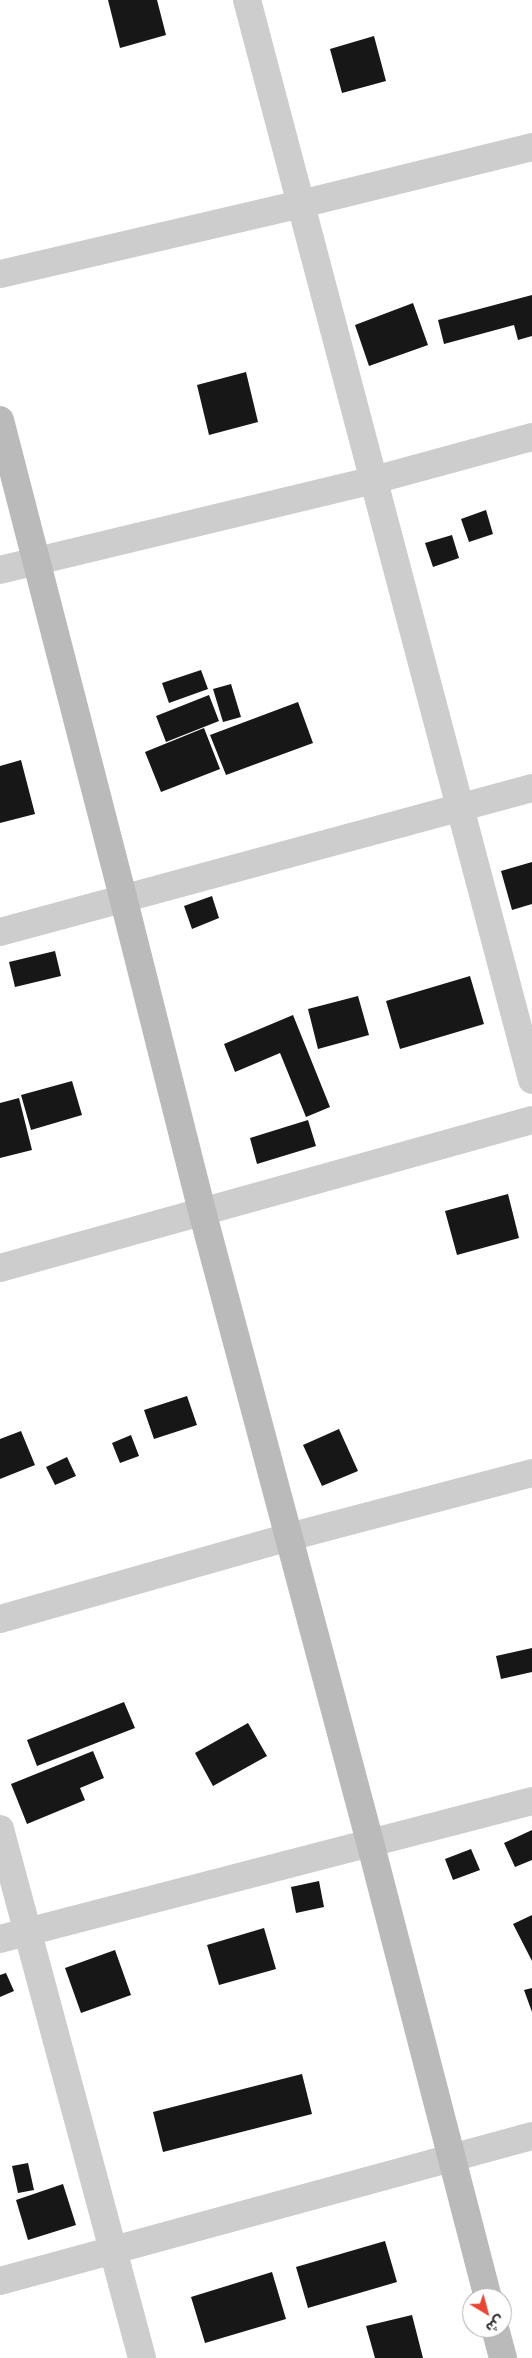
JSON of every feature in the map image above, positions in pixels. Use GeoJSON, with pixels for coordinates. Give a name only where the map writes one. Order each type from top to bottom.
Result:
{"type":"FeatureCollection","features":[{"type":"Feature","properties":{"kind":"main road"},"geometry":{"type":"LineString","coordinates":[[0,420],[124,898],[202,1211],[370,1842],[485,2288]]}},
{"type":"Feature","properties":{"kind":"main road"},"geometry":{"type":"LineString","coordinates":[[498,2338],[503,2358]]}},
{"type":"Feature","properties":{"kind":"street"},"geometry":{"type":"LineString","coordinates":[[247,0],[532,1080]]}},
{"type":"Feature","properties":{"kind":"street"},"geometry":{"type":"LineString","coordinates":[[0,274],[300,204],[532,147]]}},
{"type":"Feature","properties":{"kind":"street"},"geometry":{"type":"LineString","coordinates":[[0,570],[374,480],[532,437]]}},
{"type":"Feature","properties":{"kind":"street"},"geometry":{"type":"LineString","coordinates":[[0,932],[532,788]]}},
{"type":"Feature","properties":{"kind":"street"},"geometry":{"type":"LineString","coordinates":[[0,1268],[532,1120]]}},
{"type":"Feature","properties":{"kind":"street"},"geometry":{"type":"LineString","coordinates":[[0,1619],[289,1537],[532,1473]]}},
{"type":"Feature","properties":{"kind":"street"},"geometry":{"type":"LineString","coordinates":[[0,1939],[532,1801]]}},
{"type":"Feature","properties":{"kind":"street"},"geometry":{"type":"LineString","coordinates":[[0,1829],[142,2358]]}},
{"type":"Feature","properties":{"kind":"street"},"geometry":{"type":"LineString","coordinates":[[0,2281],[532,2136]]}},
{"type":"Feature","properties":{"kind":"building"},"geometry":{"type":"Polygon","coordinates":[[[108,0],[157,0],[166,35],[120,48],[108,0]]]}},
{"type":"Feature","properties":{"kind":"building"},"geometry":{"type":"Polygon","coordinates":[[[374,36],[386,81],[342,93],[330,49],[374,36]]]}},
{"type":"Feature","properties":{"kind":"building"},"geometry":{"type":"Polygon","coordinates":[[[532,295],[532,336],[518,340],[514,325],[444,344],[438,320],[532,295]]]}},
{"type":"Feature","properties":{"kind":"building"},"geometry":{"type":"Polygon","coordinates":[[[413,303],[428,345],[369,366],[355,325],[413,303]]]}},
{"type":"Feature","properties":{"kind":"building"},"geometry":{"type":"Polygon","coordinates":[[[246,372],[258,422],[209,435],[197,385],[246,372]]]}},
{"type":"Feature","properties":{"kind":"building"},"geometry":{"type":"Polygon","coordinates":[[[486,510],[493,534],[469,542],[461,519],[486,510]]]}},
{"type":"Feature","properties":{"kind":"building"},"geometry":{"type":"Polygon","coordinates":[[[452,535],[459,558],[433,567],[425,543],[452,535]]]}},
{"type":"Feature","properties":{"kind":"building"},"geometry":{"type":"Polygon","coordinates":[[[201,670],[208,689],[169,703],[162,683],[201,670]]]}},
{"type":"Feature","properties":{"kind":"building"},"geometry":{"type":"Polygon","coordinates":[[[231,684],[241,717],[223,722],[213,689],[231,684]]]}},
{"type":"Feature","properties":{"kind":"building"},"geometry":{"type":"Polygon","coordinates":[[[209,695],[219,721],[166,742],[156,716],[209,695]]]}},
{"type":"Feature","properties":{"kind":"building"},"geometry":{"type":"Polygon","coordinates":[[[298,702],[313,743],[226,775],[210,735],[298,702]]]}},
{"type":"Feature","properties":{"kind":"building"},"geometry":{"type":"Polygon","coordinates":[[[204,728],[220,769],[161,792],[145,752],[204,728]]]}},
{"type":"Feature","properties":{"kind":"building"},"geometry":{"type":"Polygon","coordinates":[[[21,760],[35,814],[0,823],[0,766],[21,760]]]}},
{"type":"Feature","properties":{"kind":"building"},"geometry":{"type":"Polygon","coordinates":[[[532,862],[532,904],[512,910],[501,871],[532,862]]]}},
{"type":"Feature","properties":{"kind":"building"},"geometry":{"type":"Polygon","coordinates":[[[212,896],[219,918],[192,929],[184,906],[212,896]]]}},
{"type":"Feature","properties":{"kind":"building"},"geometry":{"type":"Polygon","coordinates":[[[55,951],[61,976],[15,987],[9,962],[55,951]]]}},
{"type":"Feature","properties":{"kind":"building"},"geometry":{"type":"Polygon","coordinates":[[[470,976],[484,1024],[400,1049],[386,1001],[470,976]]]}},
{"type":"Feature","properties":{"kind":"building"},"geometry":{"type":"Polygon","coordinates":[[[358,996],[369,1035],[318,1049],[308,1009],[358,996]]]}},
{"type":"Feature","properties":{"kind":"building"},"geometry":{"type":"Polygon","coordinates":[[[293,1015],[330,1107],[306,1117],[280,1053],[235,1072],[224,1044],[293,1015]]]}},
{"type":"Feature","properties":{"kind":"building"},"geometry":{"type":"Polygon","coordinates":[[[72,1081],[82,1115],[31,1130],[21,1095],[72,1081]]]}},
{"type":"Feature","properties":{"kind":"building"},"geometry":{"type":"Polygon","coordinates":[[[19,1098],[32,1150],[0,1158],[0,1103],[19,1098]]]}},
{"type":"Feature","properties":{"kind":"building"},"geometry":{"type":"Polygon","coordinates":[[[308,1120],[316,1146],[257,1164],[250,1138],[308,1120]]]}},
{"type":"Feature","properties":{"kind":"building"},"geometry":{"type":"Polygon","coordinates":[[[508,1194],[519,1238],[457,1255],[445,1211],[508,1194]]]}},
{"type":"Feature","properties":{"kind":"building"},"geometry":{"type":"Polygon","coordinates":[[[187,1396],[197,1425],[154,1439],[144,1410],[187,1396]]]}},
{"type":"Feature","properties":{"kind":"building"},"geometry":{"type":"Polygon","coordinates":[[[339,1429],[358,1471],[322,1486],[303,1445],[339,1429]]]}},
{"type":"Feature","properties":{"kind":"building"},"geometry":{"type":"Polygon","coordinates":[[[21,1431],[35,1465],[0,1479],[0,1439],[21,1431]]]}},
{"type":"Feature","properties":{"kind":"building"},"geometry":{"type":"Polygon","coordinates":[[[131,1435],[139,1456],[120,1463],[112,1443],[131,1435]]]}},
{"type":"Feature","properties":{"kind":"building"},"geometry":{"type":"Polygon","coordinates":[[[67,1457],[76,1476],[55,1485],[46,1467],[67,1457]]]}},
{"type":"Feature","properties":{"kind":"building"},"geometry":{"type":"Polygon","coordinates":[[[532,1648],[532,1672],[501,1679],[496,1656],[532,1648]]]}},
{"type":"Feature","properties":{"kind":"building"},"geometry":{"type":"Polygon","coordinates":[[[124,1702],[135,1728],[37,1766],[27,1740],[124,1702]]]}},
{"type":"Feature","properties":{"kind":"building"},"geometry":{"type":"Polygon","coordinates":[[[248,1723],[267,1756],[213,1786],[195,1753],[248,1723]]]}},
{"type":"Feature","properties":{"kind":"building"},"geometry":{"type":"Polygon","coordinates":[[[93,1751],[104,1778],[80,1788],[85,1800],[27,1824],[11,1784],[93,1751]]]}},
{"type":"Feature","properties":{"kind":"building"},"geometry":{"type":"Polygon","coordinates":[[[532,1830],[532,1860],[515,1867],[504,1843],[532,1830]]]}},
{"type":"Feature","properties":{"kind":"building"},"geometry":{"type":"Polygon","coordinates":[[[471,1849],[480,1870],[453,1880],[445,1859],[471,1849]]]}},
{"type":"Feature","properties":{"kind":"building"},"geometry":{"type":"Polygon","coordinates":[[[319,1881],[324,1907],[296,1913],[291,1887],[319,1881]]]}},
{"type":"Feature","properties":{"kind":"building"},"geometry":{"type":"Polygon","coordinates":[[[532,1915],[532,1961],[513,1924],[532,1915]]]}},
{"type":"Feature","properties":{"kind":"building"},"geometry":{"type":"Polygon","coordinates":[[[264,1928],[276,1969],[219,1985],[207,1945],[264,1928]]]}},
{"type":"Feature","properties":{"kind":"building"},"geometry":{"type":"Polygon","coordinates":[[[115,1950],[131,1995],[81,2013],[65,1968],[115,1950]]]}},
{"type":"Feature","properties":{"kind":"building"},"geometry":{"type":"Polygon","coordinates":[[[6,1973],[14,1991],[0,1997],[0,1975],[6,1973]]]}},
{"type":"Feature","properties":{"kind":"building"},"geometry":{"type":"Polygon","coordinates":[[[532,1988],[532,2012],[524,1990],[532,1988]]]}},
{"type":"Feature","properties":{"kind":"building"},"geometry":{"type":"Polygon","coordinates":[[[302,2074],[312,2114],[163,2152],[153,2112],[302,2074]]]}},
{"type":"Feature","properties":{"kind":"building"},"geometry":{"type":"Polygon","coordinates":[[[28,2163],[34,2190],[18,2193],[12,2166],[28,2163]]]}},
{"type":"Feature","properties":{"kind":"building"},"geometry":{"type":"Polygon","coordinates":[[[63,2184],[76,2225],[28,2240],[16,2200],[63,2184]]]}},
{"type":"Feature","properties":{"kind":"building"},"geometry":{"type":"Polygon","coordinates":[[[385,2241],[397,2282],[308,2308],[296,2267],[385,2241]]]}},
{"type":"Feature","properties":{"kind":"building"},"geometry":{"type":"Polygon","coordinates":[[[272,2272],[286,2319],[205,2343],[191,2297],[272,2272]]]}},
{"type":"Feature","properties":{"kind":"building"},"geometry":{"type":"Polygon","coordinates":[[[412,2315],[423,2358],[375,2358],[366,2326],[412,2315]]]}}]}
